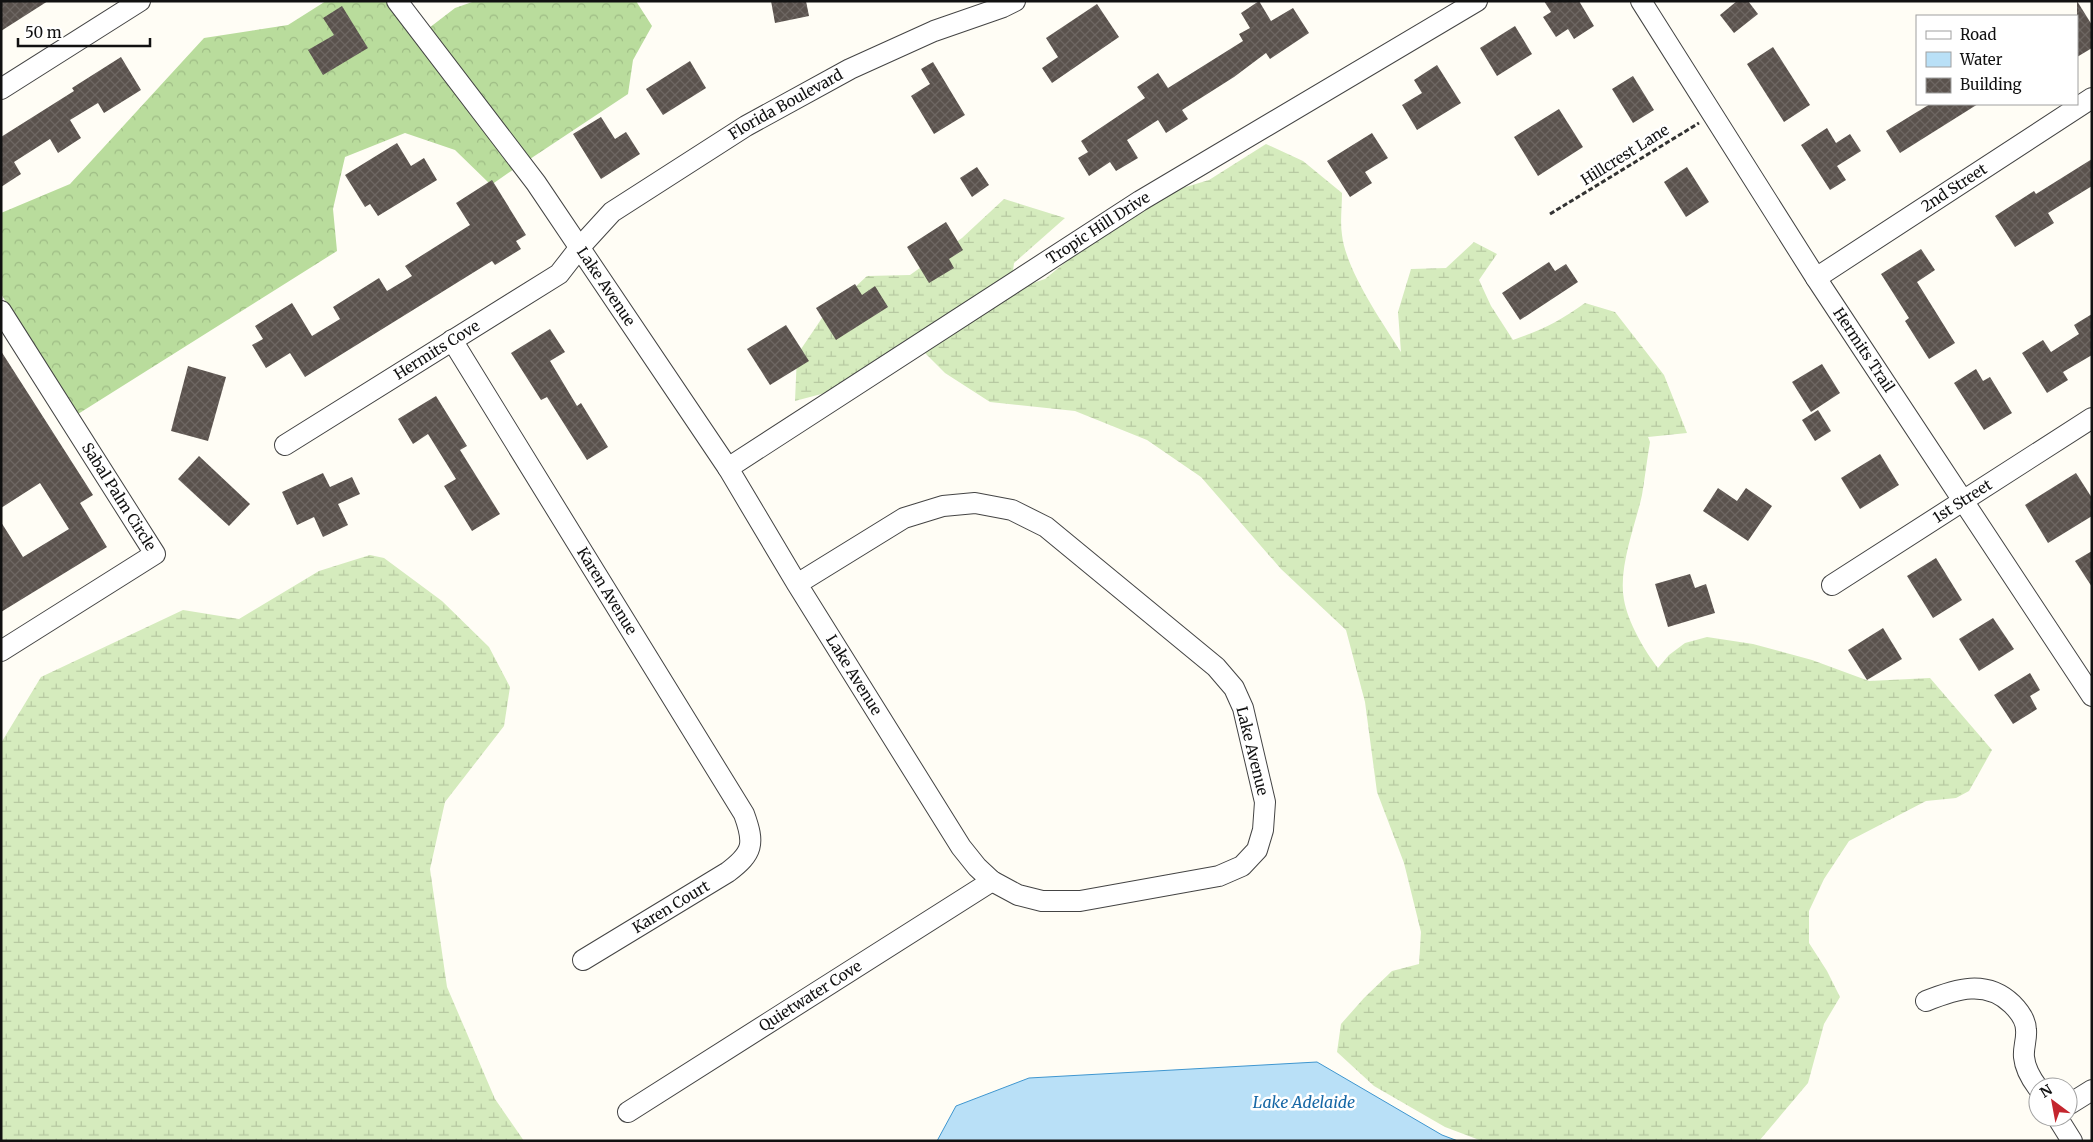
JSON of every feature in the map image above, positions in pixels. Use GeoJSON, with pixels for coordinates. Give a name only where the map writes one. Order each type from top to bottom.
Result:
{"type":"FeatureCollection","features":[{"type":"Feature","properties":{"kind":"street"},"geometry":{"type":"LineString","coordinates":[[1,89],[140,1]]}},
{"type":"Feature","properties":{"kind":"street","name":"Lake Avenue"},"geometry":{"type":"LineString","coordinates":[[397,1],[536,183],[580,247],[728,468],[797,584],[961,846],[992,881],[1018,895],[1042,901],[1080,901],[1219,876],[1242,866],[1257,850],[1263,830],[1265,802],[1243,708],[1234,688],[1216,667],[1046,527],[1012,510],[976,503],[943,506],[904,518],[797,584]]}},
{"type":"Feature","properties":{"kind":"street","name":"Florida Boulevard"},"geometry":{"type":"LineString","coordinates":[[580,247],[612,212],[746,126],[850,69],[934,31],[1015,1]]}},
{"type":"Feature","properties":{"kind":"street","name":"Tropic Hill Drive"},"geometry":{"type":"LineString","coordinates":[[728,468],[1140,201],[1477,1]]}},
{"type":"Feature","properties":{"kind":"street","name":"Hermits Trail"},"geometry":{"type":"LineString","coordinates":[[1641,1],[1816,278],[2092,696]]}},
{"type":"Feature","properties":{"kind":"street","name":"2nd Street"},"geometry":{"type":"LineString","coordinates":[[1816,278],[2092,98]]}},
{"type":"Feature","properties":{"kind":"street","name":"Hermits Cove"},"geometry":{"type":"LineString","coordinates":[[285,445],[559,274],[580,247]]}},
{"type":"Feature","properties":{"kind":"street","name":"Sabal Palm Circle"},"geometry":{"type":"LineString","coordinates":[[1,311],[155,554],[1,651]]}},
{"type":"Feature","properties":{"kind":"street","name":"Karen Avenue"},"geometry":{"type":"LineString","coordinates":[[452,340],[744,814],[750,829],[750,846]]}},
{"type":"Feature","properties":{"kind":"street","name":"1st Street"},"geometry":{"type":"LineString","coordinates":[[1832,585],[2092,418]]}},
{"type":"Feature","properties":{"kind":"street","name":"Karen Court"},"geometry":{"type":"LineString","coordinates":[[583,960],[728,872],[744,860],[750,846]]}},
{"type":"Feature","properties":{"kind":"street","name":"Quietwater Cove"},"geometry":{"type":"LineString","coordinates":[[628,1112],[992,881]]}},
{"type":"Feature","properties":{"kind":"street"},"geometry":{"type":"LineString","coordinates":[[1926,1001],[1952,990],[1977,988],[2003,995],[2020,1012],[2026,1029],[2024,1058],[2031,1077]]}},
{"type":"Feature","properties":{"kind":"street"},"geometry":{"type":"LineString","coordinates":[[2078,1099],[2092,1090]]}},
{"type":"Feature","properties":{"kind":"street"},"geometry":{"type":"LineString","coordinates":[[2063,1127],[2072,1141]]}},
{"type":"Feature","properties":{"kind":"path","name":"Hillcrest Lane"},"geometry":{"type":"LineString","coordinates":[[1550,214],[1712,115]]}},
{"type":"Feature","properties":{"kind":"green space"},"geometry":{"type":"Polygon","coordinates":[[[326,1],[386,1],[514,169],[491,185],[455,150],[405,133],[345,157],[333,209],[337,251],[78,414],[1,294],[1,213],[70,184],[204,38],[288,25],[326,1]]]}},
{"type":"Feature","properties":{"kind":"green space"},"geometry":{"type":"Polygon","coordinates":[[[475,1],[636,1],[652,26],[633,60],[628,94],[530,159],[429,28],[455,8],[475,1]]]}},
{"type":"Feature","properties":{"kind":"green space"},"geometry":{"type":"Polygon","coordinates":[[[1266,144],[1303,161],[1342,193],[1342,235],[1350,264],[1375,311],[1401,352],[1398,312],[1411,269],[1446,268],[1474,242],[1497,254],[1479,280],[1491,306],[1513,340],[1533,333],[1585,303],[1615,312],[1664,375],[1687,433],[1648,437],[1650,442],[1642,495],[1623,574],[1626,608],[1642,644],[1658,668],[1669,655],[1685,643],[1707,637],[1753,644],[1812,660],[1869,681],[1930,678],[1992,750],[1969,791],[1956,798],[1926,801],[1849,841],[1824,879],[1809,911],[1809,943],[1827,971],[1840,997],[1824,1024],[1808,1083],[1759,1141],[1482,1141],[1445,1127],[1374,1086],[1337,1052],[1341,1024],[1364,998],[1392,971],[1419,964],[1421,932],[1404,863],[1377,792],[1365,702],[1346,630],[1281,569],[1201,477],[1147,440],[1075,411],[990,402],[945,373],[925,353],[1030,284],[1045,279],[1073,256],[1179,189],[1209,180],[1266,144]]]}},
{"type":"Feature","properties":{"kind":"green space"},"geometry":{"type":"Polygon","coordinates":[[[1004,199],[1065,218],[1014,263],[1013,271],[825,393],[795,401],[797,355],[822,318],[867,276],[910,275],[962,238],[1004,199]]]}},
{"type":"Feature","properties":{"kind":"green space"},"geometry":{"type":"Polygon","coordinates":[[[370,555],[384,558],[442,601],[489,647],[510,687],[504,726],[445,802],[430,869],[447,987],[495,1099],[524,1141],[1,1141],[1,743],[41,677],[183,610],[239,619],[319,571],[370,555]]]}},
{"type":"Feature","properties":{"kind":"water","name":"Lake Adelaide"},"geometry":{"type":"Polygon","coordinates":[[[1317,1062],[1442,1135],[1458,1141],[937,1141],[956,1106],[1029,1078],[1317,1062]]]}},
{"type":"Feature","properties":{"kind":"building"},"geometry":{"type":"Polygon","coordinates":[[[1,1],[48,1],[1,31],[1,1]]]}},
{"type":"Feature","properties":{"kind":"building"},"geometry":{"type":"Polygon","coordinates":[[[771,1],[806,1],[809,16],[775,23],[771,1]]]}},
{"type":"Feature","properties":{"kind":"building"},"geometry":{"type":"Polygon","coordinates":[[[1259,1],[1271,21],[1293,8],[1309,33],[1270,59],[1266,53],[1234,77],[1182,110],[1188,119],[1166,133],[1158,120],[1127,140],[1138,158],[1116,171],[1110,162],[1089,176],[1078,158],[1088,152],[1081,141],[1145,98],[1137,87],[1158,73],[1168,88],[1243,41],[1239,34],[1250,28],[1241,13],[1259,1]]]}},
{"type":"Feature","properties":{"kind":"building"},"geometry":{"type":"Polygon","coordinates":[[[1544,1],[1579,1],[1594,26],[1574,39],[1568,29],[1556,37],[1543,17],[1551,12],[1544,1]]]}},
{"type":"Feature","properties":{"kind":"building"},"geometry":{"type":"Polygon","coordinates":[[[1737,1],[1748,1],[1758,14],[1734,33],[1720,15],[1737,1]]]}},
{"type":"Feature","properties":{"kind":"building"},"geometry":{"type":"Polygon","coordinates":[[[2077,1],[2092,25],[2092,48],[2078,56],[2078,15],[2077,1]]]}},
{"type":"Feature","properties":{"kind":"building"},"geometry":{"type":"Polygon","coordinates":[[[1097,4],[1119,37],[1052,83],[1042,68],[1058,57],[1046,38],[1097,4]]]}},
{"type":"Feature","properties":{"kind":"building"},"geometry":{"type":"Polygon","coordinates":[[[342,6],[368,48],[323,75],[308,50],[334,35],[323,18],[342,6]]]}},
{"type":"Feature","properties":{"kind":"building"},"geometry":{"type":"Polygon","coordinates":[[[1515,26],[1532,54],[1497,76],[1480,48],[1515,26]]]}},
{"type":"Feature","properties":{"kind":"building"},"geometry":{"type":"Polygon","coordinates":[[[1773,47],[1810,105],[1784,122],[1747,64],[1773,47]]]}},
{"type":"Feature","properties":{"kind":"building"},"geometry":{"type":"Polygon","coordinates":[[[121,57],[141,90],[104,113],[98,103],[70,120],[81,138],[58,153],[50,139],[14,162],[21,174],[1,187],[1,137],[74,91],[72,88],[121,57]]]}},
{"type":"Feature","properties":{"kind":"building"},"geometry":{"type":"Polygon","coordinates":[[[690,61],[706,88],[663,115],[646,89],[690,61]]]}},
{"type":"Feature","properties":{"kind":"building"},"geometry":{"type":"Polygon","coordinates":[[[933,62],[965,115],[934,134],[911,96],[930,84],[921,69],[933,62]]]}},
{"type":"Feature","properties":{"kind":"building"},"geometry":{"type":"Polygon","coordinates":[[[1437,65],[1461,103],[1417,130],[1402,105],[1422,93],[1414,80],[1437,65]]]}},
{"type":"Feature","properties":{"kind":"building"},"geometry":{"type":"Polygon","coordinates":[[[1633,76],[1654,110],[1633,123],[1612,89],[1633,76]]]}},
{"type":"Feature","properties":{"kind":"building"},"geometry":{"type":"Polygon","coordinates":[[[1928,105],[1976,105],[1900,153],[1886,131],[1928,105]]]}},
{"type":"Feature","properties":{"kind":"building"},"geometry":{"type":"Polygon","coordinates":[[[1559,109],[1583,147],[1538,176],[1514,137],[1559,109]]]}},
{"type":"Feature","properties":{"kind":"building"},"geometry":{"type":"Polygon","coordinates":[[[601,117],[615,139],[626,132],[640,154],[601,179],[573,134],[601,117]]]}},
{"type":"Feature","properties":{"kind":"building"},"geometry":{"type":"Polygon","coordinates":[[[1827,128],[1836,143],[1850,134],[1861,151],[1837,166],[1846,180],[1830,190],[1801,145],[1827,128]]]}},
{"type":"Feature","properties":{"kind":"building"},"geometry":{"type":"Polygon","coordinates":[[[1372,133],[1388,158],[1365,172],[1372,183],[1350,197],[1327,161],[1372,133]]]}},
{"type":"Feature","properties":{"kind":"building"},"geometry":{"type":"Polygon","coordinates":[[[397,143],[411,166],[424,158],[437,180],[378,216],[370,204],[365,207],[345,175],[397,143]]]}},
{"type":"Feature","properties":{"kind":"building"},"geometry":{"type":"Polygon","coordinates":[[[2092,159],[2092,186],[2048,213],[2054,223],[2015,247],[1995,216],[2034,191],[2036,194],[2092,159]]]}},
{"type":"Feature","properties":{"kind":"building"},"geometry":{"type":"Polygon","coordinates":[[[977,167],[989,185],[972,197],[960,178],[977,167]]]}},
{"type":"Feature","properties":{"kind":"building"},"geometry":{"type":"Polygon","coordinates":[[[1687,167],[1709,202],[1686,217],[1664,182],[1687,167]]]}},
{"type":"Feature","properties":{"kind":"building"},"geometry":{"type":"Polygon","coordinates":[[[492,180],[526,235],[516,241],[521,249],[495,265],[492,261],[305,377],[290,353],[266,368],[252,345],[263,339],[255,326],[292,303],[312,336],[340,319],[333,307],[379,278],[387,291],[412,276],[405,266],[470,225],[456,203],[492,180]]]}},
{"type":"Feature","properties":{"kind":"building"},"geometry":{"type":"Polygon","coordinates":[[[946,222],[963,250],[949,259],[954,268],[929,283],[907,247],[946,222]]]}},
{"type":"Feature","properties":{"kind":"building"},"geometry":{"type":"Polygon","coordinates":[[[1921,249],[1935,270],[1917,282],[1955,343],[1929,359],[1905,321],[1909,318],[1881,274],[1921,249]]]}},
{"type":"Feature","properties":{"kind":"building"},"geometry":{"type":"Polygon","coordinates":[[[1549,262],[1555,271],[1566,264],[1578,282],[1520,320],[1502,293],[1549,262]]]}},
{"type":"Feature","properties":{"kind":"building"},"geometry":{"type":"Polygon","coordinates":[[[855,284],[862,295],[875,286],[888,307],[836,340],[816,308],[855,284]]]}},
{"type":"Feature","properties":{"kind":"building"},"geometry":{"type":"Polygon","coordinates":[[[2092,314],[2092,355],[2063,372],[2068,380],[2047,393],[2022,353],[2043,340],[2051,352],[2079,334],[2074,325],[2092,314]]]}},
{"type":"Feature","properties":{"kind":"building"},"geometry":{"type":"Polygon","coordinates":[[[786,325],[809,361],[770,385],[747,349],[786,325]]]}},
{"type":"Feature","properties":{"kind":"building"},"geometry":{"type":"Polygon","coordinates":[[[550,329],[565,352],[550,361],[577,406],[581,403],[608,447],[587,460],[547,397],[541,400],[511,353],[550,329]]]}},
{"type":"Feature","properties":{"kind":"building"},"geometry":{"type":"Polygon","coordinates":[[[1,351],[93,495],[80,503],[107,547],[1,612],[1,522],[23,557],[69,529],[40,483],[1,508],[1,351]]]}},
{"type":"Feature","properties":{"kind":"building"},"geometry":{"type":"Polygon","coordinates":[[[1822,364],[1840,393],[1811,412],[1792,382],[1822,364]]]}},
{"type":"Feature","properties":{"kind":"building"},"geometry":{"type":"Polygon","coordinates":[[[188,366],[226,377],[208,441],[171,431],[188,366]]]}},
{"type":"Feature","properties":{"kind":"building"},"geometry":{"type":"Polygon","coordinates":[[[1976,369],[1983,381],[1990,377],[2012,413],[1984,430],[1954,383],[1976,369]]]}},
{"type":"Feature","properties":{"kind":"building"},"geometry":{"type":"Polygon","coordinates":[[[436,396],[467,446],[460,450],[500,514],[472,531],[444,486],[456,479],[428,434],[413,444],[398,419],[436,396]]]}},
{"type":"Feature","properties":{"kind":"building"},"geometry":{"type":"Polygon","coordinates":[[[1818,410],[1831,431],[1815,441],[1802,420],[1818,410]]]}},
{"type":"Feature","properties":{"kind":"building"},"geometry":{"type":"Polygon","coordinates":[[[1880,454],[1899,485],[1860,509],[1841,478],[1880,454]]]}},
{"type":"Feature","properties":{"kind":"building"},"geometry":{"type":"Polygon","coordinates":[[[199,456],[250,504],[229,526],[178,479],[199,456]]]}},
{"type":"Feature","properties":{"kind":"building"},"geometry":{"type":"Polygon","coordinates":[[[323,473],[330,487],[352,477],[360,494],[338,504],[348,525],[323,537],[314,517],[297,525],[282,492],[323,473]]]}},
{"type":"Feature","properties":{"kind":"building"},"geometry":{"type":"Polygon","coordinates":[[[2076,473],[2092,498],[2092,516],[2048,543],[2025,505],[2076,473]]]}},
{"type":"Feature","properties":{"kind":"building"},"geometry":{"type":"Polygon","coordinates":[[[1718,488],[1737,501],[1746,488],[1772,506],[1748,541],[1703,511],[1718,488]]]}},
{"type":"Feature","properties":{"kind":"building"},"geometry":{"type":"Polygon","coordinates":[[[2092,551],[2092,587],[2075,561],[2092,551]]]}},
{"type":"Feature","properties":{"kind":"building"},"geometry":{"type":"Polygon","coordinates":[[[1936,558],[1962,600],[1933,618],[1907,576],[1936,558]]]}},
{"type":"Feature","properties":{"kind":"building"},"geometry":{"type":"Polygon","coordinates":[[[1690,574],[1695,588],[1706,584],[1715,613],[1668,627],[1655,584],[1690,574]]]}},
{"type":"Feature","properties":{"kind":"building"},"geometry":{"type":"Polygon","coordinates":[[[1993,618],[2014,649],[1979,671],[1959,639],[1993,618]]]}},
{"type":"Feature","properties":{"kind":"building"},"geometry":{"type":"Polygon","coordinates":[[[1883,628],[1902,659],[1867,680],[1848,650],[1883,628]]]}},
{"type":"Feature","properties":{"kind":"building"},"geometry":{"type":"Polygon","coordinates":[[[2030,673],[2040,690],[2030,696],[2037,709],[2013,724],[1994,695],[2030,673]]]}}]}
